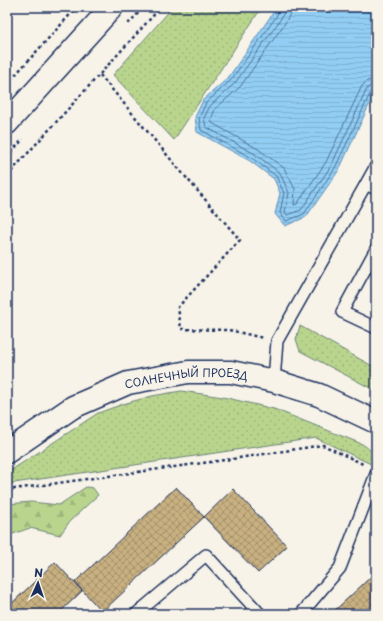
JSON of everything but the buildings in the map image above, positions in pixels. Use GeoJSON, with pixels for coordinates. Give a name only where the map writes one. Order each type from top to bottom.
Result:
{"type":"FeatureCollection","features":[{"type":"Feature","properties":{"kind":"street"},"geometry":{"type":"LineString","coordinates":[[7,123],[112,7]]}},
{"type":"Feature","properties":{"kind":"street","name":"СОЛНЕЧНЫЙ ПРОЕЗД"},"geometry":{"type":"LineString","coordinates":[[7,452],[73,407],[128,383],[188,372],[231,372],[274,381],[319,395],[376,422]]}},
{"type":"Feature","properties":{"kind":"lane"},"geometry":{"type":"LineString","coordinates":[[274,381],[277,341],[371,187],[376,166]]}},
{"type":"Feature","properties":{"kind":"lane"},"geometry":{"type":"LineString","coordinates":[[376,249],[342,312],[376,328]]}},
{"type":"Feature","properties":{"kind":"lane"},"geometry":{"type":"LineString","coordinates":[[301,614],[340,568],[373,471]]}},
{"type":"Feature","properties":{"kind":"lane"},"geometry":{"type":"LineString","coordinates":[[136,614],[206,555],[260,614]]}},
{"type":"Feature","properties":{"kind":"path"},"geometry":{"type":"LineString","coordinates":[[7,84],[77,7]]}},
{"type":"Feature","properties":{"kind":"path"},"geometry":{"type":"LineString","coordinates":[[7,176],[161,7]]}},
{"type":"Feature","properties":{"kind":"path"},"geometry":{"type":"LineString","coordinates":[[100,74],[240,240],[178,307],[181,329],[229,330],[277,341]]}},
{"type":"Feature","properties":{"kind":"path"},"geometry":{"type":"LineString","coordinates":[[7,490],[232,459],[323,444],[373,471]]}},
{"type":"Feature","properties":{"kind":"green space"},"geometry":{"type":"Polygon","coordinates":[[[173,7],[262,7],[174,140],[113,75],[173,7]]]}},
{"type":"Feature","properties":{"kind":"green space"},"geometry":{"type":"Polygon","coordinates":[[[300,326],[376,368],[376,391],[300,351],[296,339],[300,326]]]}},
{"type":"Feature","properties":{"kind":"green space"},"geometry":{"type":"Polygon","coordinates":[[[181,391],[223,397],[274,409],[362,444],[368,448],[372,454],[371,464],[316,438],[7,484],[7,473],[98,413],[152,396],[181,391]]]}},
{"type":"Feature","properties":{"kind":"green space"},"geometry":{"type":"Polygon","coordinates":[[[86,487],[93,488],[98,495],[70,521],[60,535],[30,528],[10,535],[7,541],[7,504],[31,502],[59,505],[86,487]]]}},
{"type":"Feature","properties":{"kind":"water"},"geometry":{"type":"Polygon","coordinates":[[[277,7],[376,7],[376,90],[339,170],[306,217],[285,226],[275,214],[280,193],[274,179],[250,161],[197,132],[195,117],[203,100],[228,78],[277,7]]]}}]}
